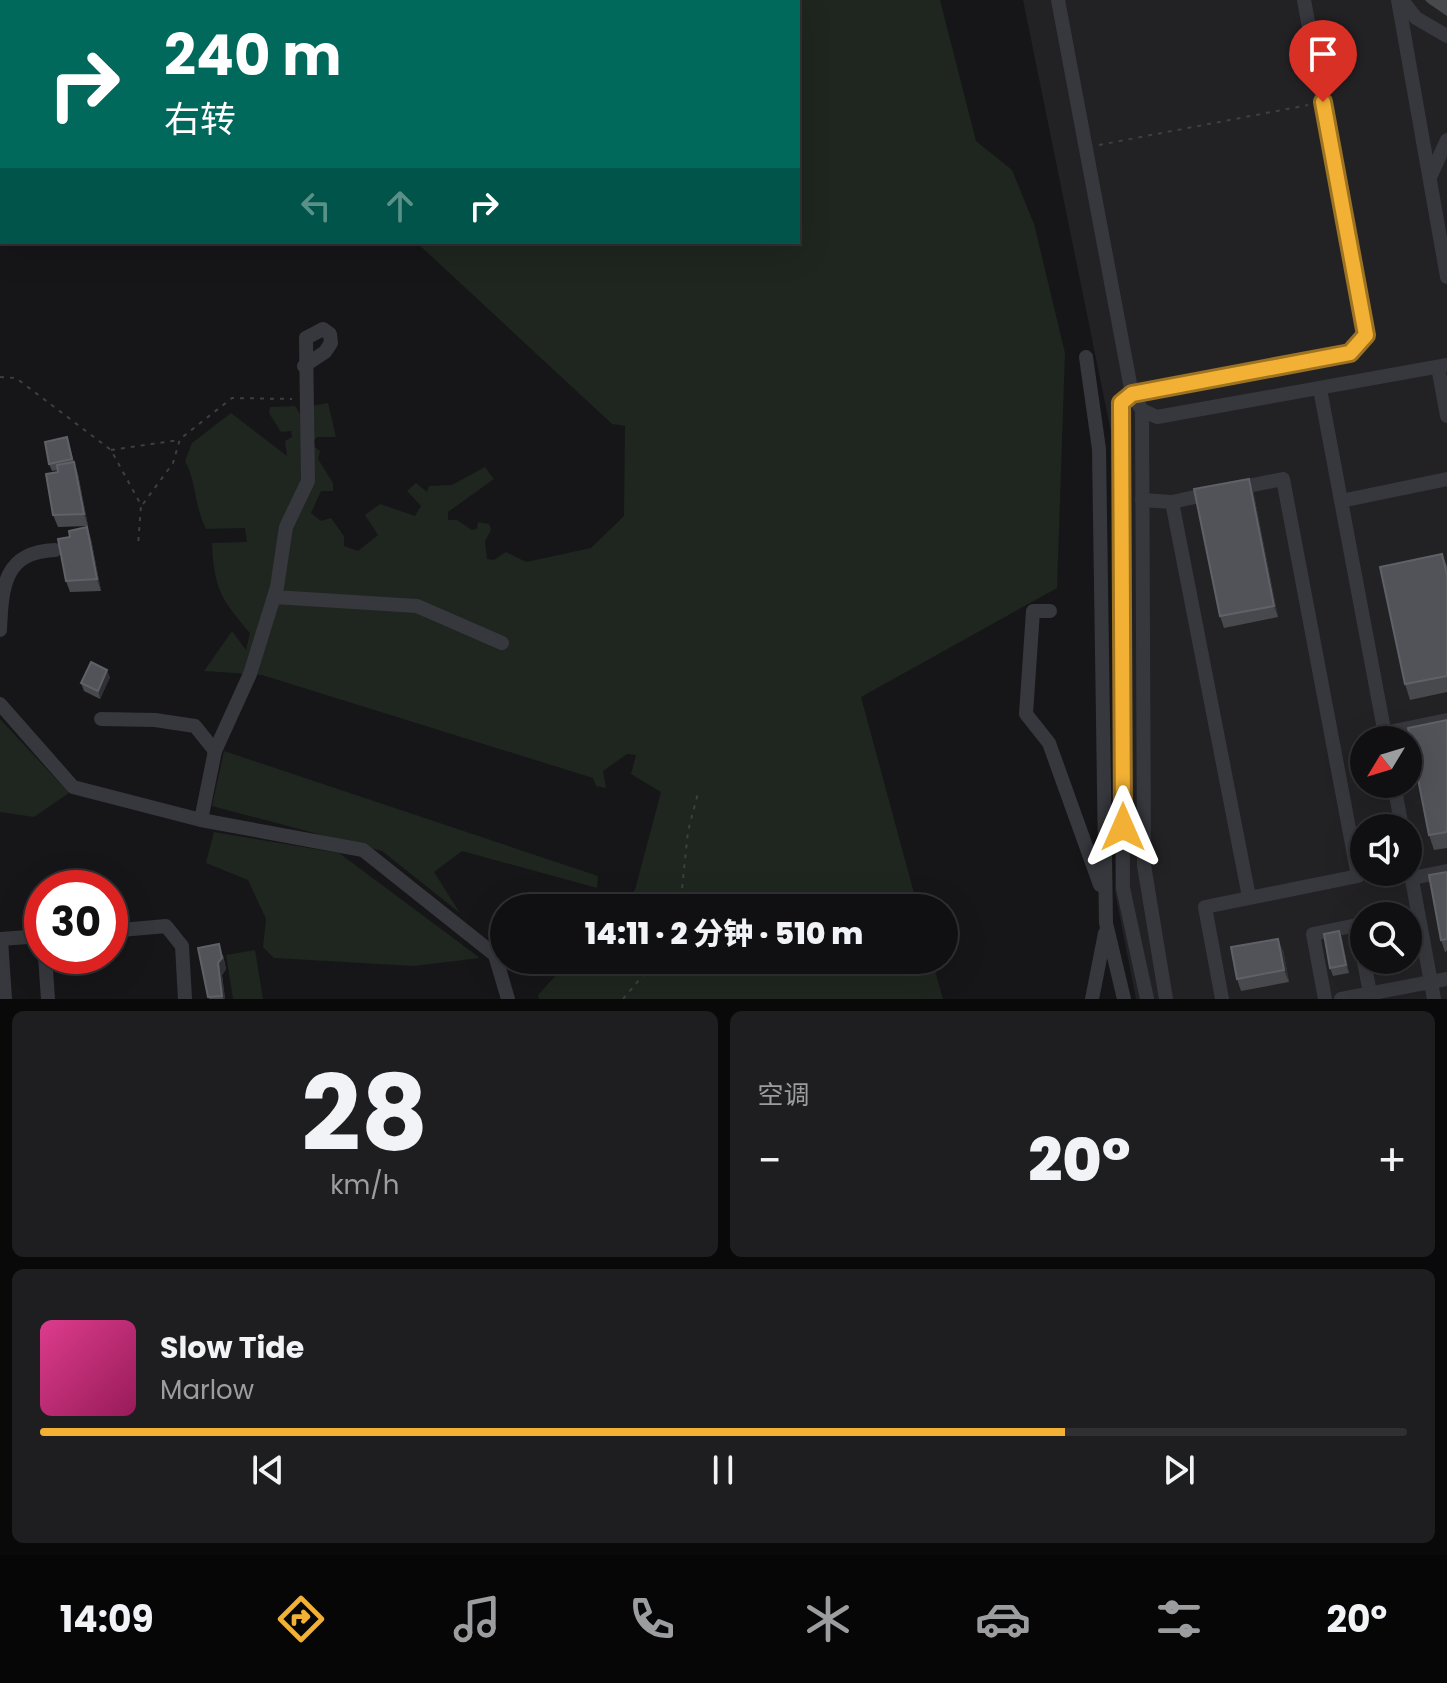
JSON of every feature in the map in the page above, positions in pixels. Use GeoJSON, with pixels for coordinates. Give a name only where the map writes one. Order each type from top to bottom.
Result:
{"type":"FeatureCollection","features":[{"type":"Feature","properties":{"kind":"street"},"geometry":{"type":"LineString","coordinates":[[1058,0],[1132,394],[1142,410],[1144,865],[1166,999]]}},
{"type":"Feature","properties":{"kind":"street"},"geometry":{"type":"LineString","coordinates":[[1147,999],[1123,888],[1121,403],[1132,394],[1350,353],[1366,335],[1304,0]]}},
{"type":"Feature","properties":{"kind":"street"},"geometry":{"type":"LineString","coordinates":[[1400,0],[1416,18],[1447,36]]}},
{"type":"Feature","properties":{"kind":"street"},"geometry":{"type":"LineString","coordinates":[[1400,0],[1444,244],[1447,277]]}},
{"type":"Feature","properties":{"kind":"street"},"geometry":{"type":"LineString","coordinates":[[1430,179],[1440,149],[1447,140]]}},
{"type":"Feature","properties":{"kind":"street"},"geometry":{"type":"LineString","coordinates":[[1086,357],[1099,449],[1106,923],[1092,999]]}},
{"type":"Feature","properties":{"kind":"street"},"geometry":{"type":"LineString","coordinates":[[201,820],[215,751],[250,674],[274,597],[286,527],[308,481],[304,366]]}},
{"type":"Feature","properties":{"kind":"street"},"geometry":{"type":"LineString","coordinates":[[1142,410],[1157,417],[1442,366],[1447,416]]}},
{"type":"Feature","properties":{"kind":"street"},"geometry":{"type":"LineString","coordinates":[[1320,389],[1383,726]]}},
{"type":"Feature","properties":{"kind":"street"},"geometry":{"type":"LineString","coordinates":[[1142,500],[1172,502],[1283,479],[1358,876],[1205,907],[1222,999]]}},
{"type":"Feature","properties":{"kind":"street"},"geometry":{"type":"LineString","coordinates":[[1341,501],[1447,479]]}},
{"type":"Feature","properties":{"kind":"street"},"geometry":{"type":"LineString","coordinates":[[1172,502],[1249,897]]}},
{"type":"Feature","properties":{"kind":"street"},"geometry":{"type":"LineString","coordinates":[[0,630],[7,580],[20,557],[34,551],[55,550]]}},
{"type":"Feature","properties":{"kind":"street"},"geometry":{"type":"LineString","coordinates":[[274,597],[417,606],[502,643]]}},
{"type":"Feature","properties":{"kind":"street"},"geometry":{"type":"LineString","coordinates":[[1050,611],[1033,611],[1026,714],[1049,743],[1097,872],[1124,999]]}},
{"type":"Feature","properties":{"kind":"street"},"geometry":{"type":"LineString","coordinates":[[0,690],[2,706],[73,787],[201,820],[363,850],[495,955],[508,994]]}},
{"type":"Feature","properties":{"kind":"street"},"geometry":{"type":"LineString","coordinates":[[101,719],[155,720],[195,726],[215,751]]}},
{"type":"Feature","properties":{"kind":"street"},"geometry":{"type":"LineString","coordinates":[[1422,726],[1447,720]]}},
{"type":"Feature","properties":{"kind":"street"},"geometry":{"type":"LineString","coordinates":[[1422,876],[1447,871]]}},
{"type":"Feature","properties":{"kind":"street"},"geometry":{"type":"LineString","coordinates":[[128,929],[166,926],[182,946],[185,999]]}},
{"type":"Feature","properties":{"kind":"street"},"geometry":{"type":"LineString","coordinates":[[1325,999],[1313,934],[1350,926]]}},
{"type":"Feature","properties":{"kind":"street"},"geometry":{"type":"LineString","coordinates":[[5,999],[0,939],[24,937]]}},
{"type":"Feature","properties":{"kind":"street"},"geometry":{"type":"LineString","coordinates":[[1422,954],[1434,999]]}},
{"type":"Feature","properties":{"kind":"street"},"geometry":{"type":"LineString","coordinates":[[46,974],[48,999]]}},
{"type":"Feature","properties":{"kind":"street"},"geometry":{"type":"LineString","coordinates":[[1367,974],[1370,993]]}},
{"type":"Feature","properties":{"kind":"street"},"geometry":{"type":"LineString","coordinates":[[1341,999],[1447,979]]}},
{"type":"Feature","properties":{"kind":"path"},"geometry":{"type":"LineString","coordinates":[[1086,148],[1323,102]]}},
{"type":"Feature","properties":{"kind":"path"},"geometry":{"type":"LineString","coordinates":[[0,377],[16,378],[111,450],[141,505],[138,546]]}},
{"type":"Feature","properties":{"kind":"path"},"geometry":{"type":"LineString","coordinates":[[111,450],[180,439],[232,398],[305,399]]}},
{"type":"Feature","properties":{"kind":"path"},"geometry":{"type":"LineString","coordinates":[[141,505],[173,463],[180,439]]}},
{"type":"Feature","properties":{"kind":"path"},"geometry":{"type":"LineString","coordinates":[[681,894],[688,831],[698,793]]}},
{"type":"Feature","properties":{"kind":"path"},"geometry":{"type":"LineString","coordinates":[[623,999],[644,974]]}},
{"type":"Feature","properties":{"kind":"shaded area"},"geometry":{"type":"Polygon","coordinates":[[[800,0],[940,0],[976,141],[1012,170],[1034,224],[1065,353],[1057,588],[861,697],[914,894],[631,894],[635,890],[661,792],[631,774],[636,755],[627,754],[603,771],[606,788],[596,786],[593,778],[262,675],[204,671],[232,631],[246,650],[250,633],[232,611],[217,583],[212,543],[247,542],[245,528],[206,529],[185,461],[192,443],[231,413],[287,456],[285,441],[292,437],[291,431],[281,432],[269,413],[270,407],[295,406],[309,428],[311,406],[328,403],[336,437],[317,437],[311,444],[320,451],[318,459],[333,483],[333,491],[321,491],[311,513],[321,521],[331,518],[344,536],[344,546],[358,551],[378,535],[365,515],[380,504],[415,516],[421,506],[407,491],[416,483],[427,492],[429,486],[452,485],[485,467],[494,479],[448,512],[448,520],[457,520],[472,530],[477,529],[478,522],[489,524],[491,530],[485,541],[487,559],[494,560],[506,552],[526,562],[591,548],[624,516],[625,426],[612,424],[418,244],[800,244],[800,0]]]}},
{"type":"Feature","properties":{"kind":"shaded area"},"geometry":{"type":"Polygon","coordinates":[[[1023,0],[1447,0],[1447,999],[1136,999],[1115,892],[1113,442],[1023,0]]]}},
{"type":"Feature","properties":{"kind":"shaded area"},"geometry":{"type":"Polygon","coordinates":[[[0,719],[69,793],[34,817],[0,812],[0,719]]]}},
{"type":"Feature","properties":{"kind":"shaded area"},"geometry":{"type":"Polygon","coordinates":[[[224,751],[598,876],[597,888],[462,851],[434,872],[460,913],[382,851],[212,806],[224,751]]]}},
{"type":"Feature","properties":{"kind":"shaded area"},"geometry":{"type":"Polygon","coordinates":[[[214,832],[339,853],[480,958],[414,966],[274,958],[263,947],[266,919],[248,880],[206,863],[214,832]]]}},
{"type":"Feature","properties":{"kind":"shaded area"},"geometry":{"type":"Polygon","coordinates":[[[255,950],[263,999],[233,999],[226,955],[255,950]]]}},
{"type":"Feature","properties":{"kind":"shaded area"},"geometry":{"type":"Polygon","coordinates":[[[557,974],[936,974],[943,999],[539,999],[538,995],[557,974]]]}},
{"type":"Feature","properties":{"kind":"building"},"geometry":{"type":"Polygon","coordinates":[[[67,437],[72,459],[49,464],[45,442],[67,437]]]}},
{"type":"Feature","properties":{"kind":"building"},"geometry":{"type":"Polygon","coordinates":[[[74,462],[84,514],[53,515],[46,474],[58,472],[57,465],[74,462]]]}},
{"type":"Feature","properties":{"kind":"building"},"geometry":{"type":"Polygon","coordinates":[[[1249,479],[1274,606],[1220,616],[1194,489],[1249,479]]]}},
{"type":"Feature","properties":{"kind":"building"},"geometry":{"type":"Polygon","coordinates":[[[87,527],[97,579],[66,581],[58,539],[70,537],[69,531],[87,527]]]}},
{"type":"Feature","properties":{"kind":"building"},"geometry":{"type":"Polygon","coordinates":[[[1442,554],[1447,575],[1447,676],[1405,684],[1380,567],[1442,554]]]}},
{"type":"Feature","properties":{"kind":"building"},"geometry":{"type":"Polygon","coordinates":[[[91,662],[107,670],[98,691],[81,683],[91,662]]]}},
{"type":"Feature","properties":{"kind":"building"},"geometry":{"type":"Polygon","coordinates":[[[1447,720],[1447,832],[1429,835],[1422,798],[1422,726],[1418,726],[1447,720]]]}},
{"type":"Feature","properties":{"kind":"building"},"geometry":{"type":"Polygon","coordinates":[[[1447,872],[1447,939],[1441,940],[1429,875],[1447,872]]]}},
{"type":"Feature","properties":{"kind":"building"},"geometry":{"type":"Polygon","coordinates":[[[1339,931],[1346,965],[1330,968],[1324,934],[1339,931]]]}},
{"type":"Feature","properties":{"kind":"building"},"geometry":{"type":"Polygon","coordinates":[[[1278,939],[1284,970],[1237,979],[1231,947],[1278,939]]]}},
{"type":"Feature","properties":{"kind":"building"},"geometry":{"type":"Polygon","coordinates":[[[219,944],[222,996],[208,997],[198,948],[219,944]]]}},
{"type":"Feature","properties":{"kind":"route"},"geometry":{"type":"LineString","coordinates":[[1123,827],[1125,673],[1121,403],[1132,394],[1350,353],[1366,335],[1323,102]]}}]}
